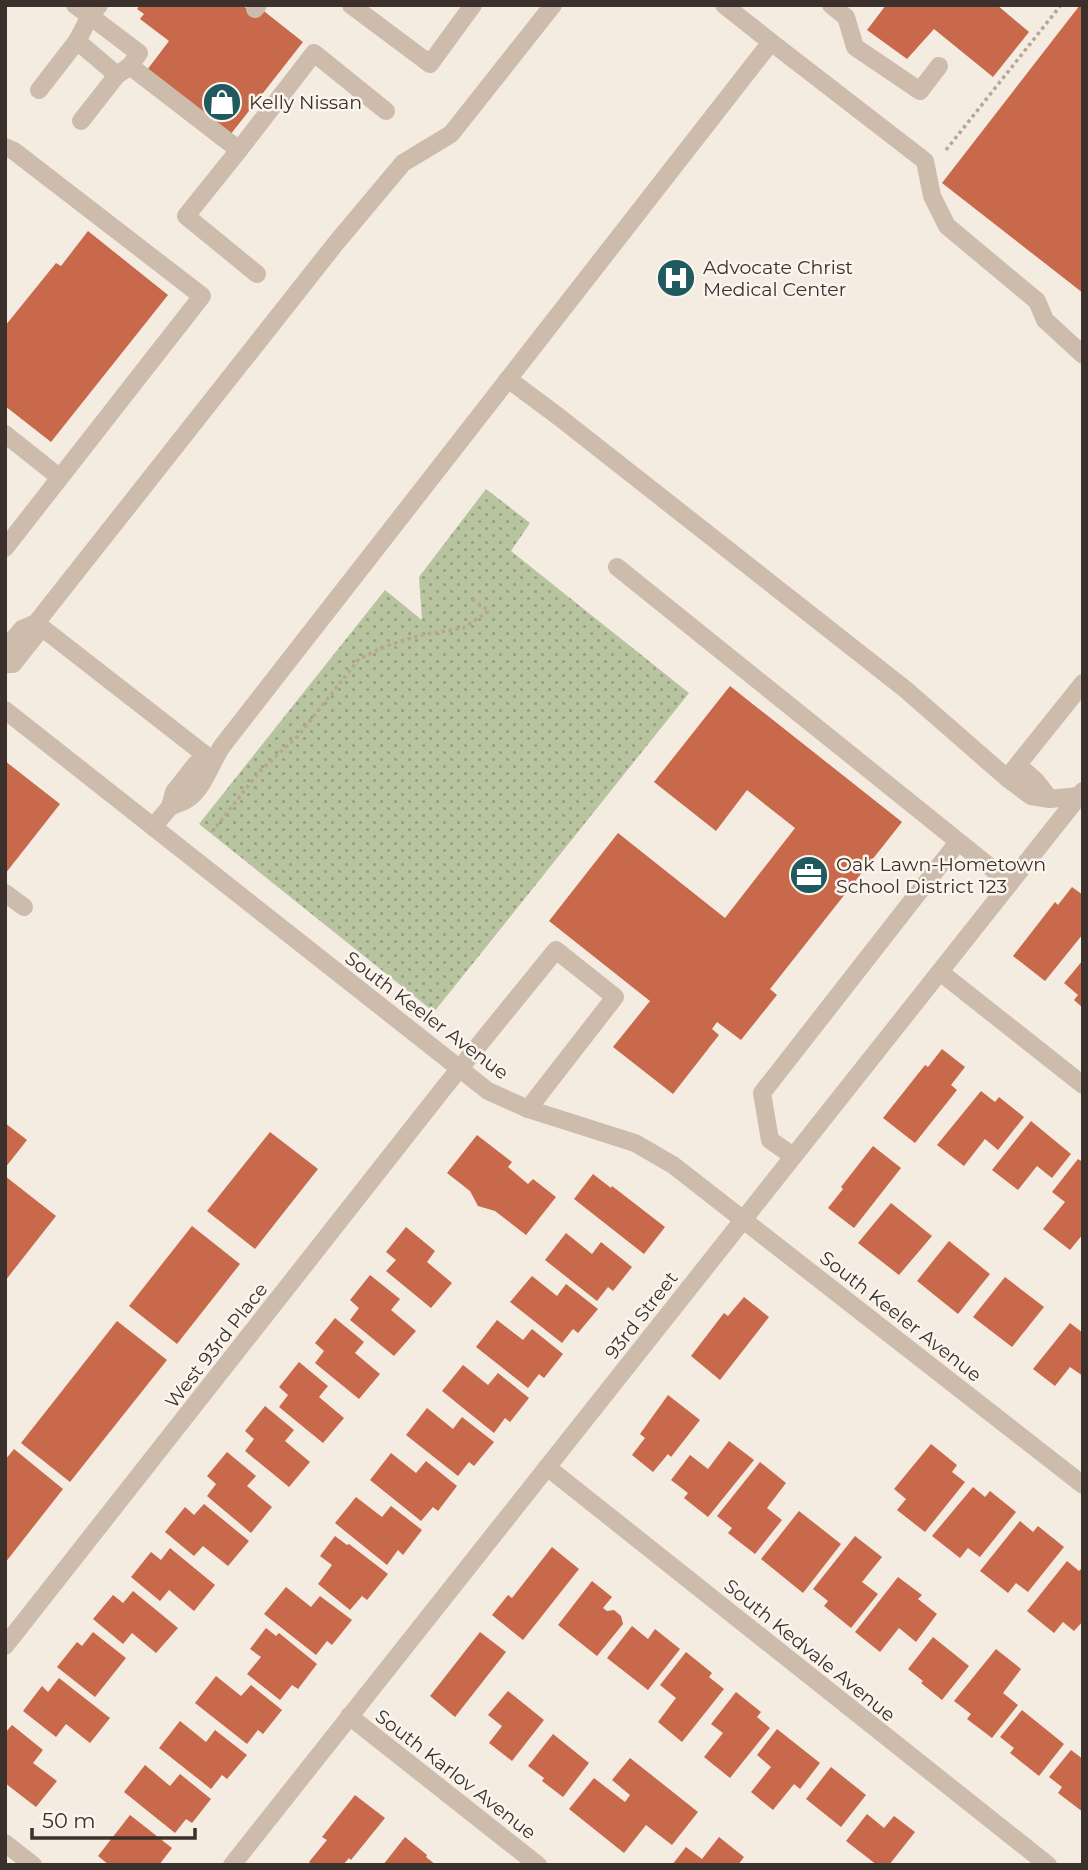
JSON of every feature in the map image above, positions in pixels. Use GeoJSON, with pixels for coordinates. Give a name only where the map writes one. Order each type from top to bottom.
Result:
{"type":"FeatureCollection","features":[{"type":"Feature","properties":{"kind":"street"},"geometry":{"type":"LineString","coordinates":[[75,5],[95,11],[139,53],[81,121]]}},
{"type":"Feature","properties":{"kind":"street"},"geometry":{"type":"LineString","coordinates":[[351,5],[430,64],[473,5]]}},
{"type":"Feature","properties":{"kind":"street"},"geometry":{"type":"LineString","coordinates":[[5,649],[22,629],[36,623],[385,184],[403,163],[451,134],[553,5]]}},
{"type":"Feature","properties":{"kind":"street"},"geometry":{"type":"LineString","coordinates":[[724,5],[925,161],[932,196],[947,226],[1037,301],[1045,320],[1083,355]]}},
{"type":"Feature","properties":{"kind":"street"},"geometry":{"type":"LineString","coordinates":[[831,5],[846,17],[855,47],[920,91],[939,66]]}},
{"type":"Feature","properties":{"kind":"street"},"geometry":{"type":"LineString","coordinates":[[39,90],[77,41],[95,11]]}},
{"type":"Feature","properties":{"kind":"street"},"geometry":{"type":"LineString","coordinates":[[77,41],[239,150]]}},
{"type":"Feature","properties":{"kind":"street"},"geometry":{"type":"LineString","coordinates":[[153,827],[170,807],[174,792],[196,764],[212,760],[771,42]]}},
{"type":"Feature","properties":{"kind":"street"},"geometry":{"type":"LineString","coordinates":[[257,274],[186,216],[314,53],[386,111]]}},
{"type":"Feature","properties":{"kind":"street"},"geometry":{"type":"LineString","coordinates":[[5,548],[202,296],[8,146]]}},
{"type":"Feature","properties":{"kind":"street"},"geometry":{"type":"LineString","coordinates":[[508,379],[1012,772],[1031,796],[1050,799],[1081,793]]}},
{"type":"Feature","properties":{"kind":"street"},"geometry":{"type":"LineString","coordinates":[[5,434],[59,478]]}},
{"type":"Feature","properties":{"kind":"street"},"geometry":{"type":"LineString","coordinates":[[617,566],[1010,883]]}},
{"type":"Feature","properties":{"kind":"street"},"geometry":{"type":"LineString","coordinates":[[5,664],[13,664],[36,635],[36,623]]}},
{"type":"Feature","properties":{"kind":"street"},"geometry":{"type":"LineString","coordinates":[[36,623],[212,760]]}},
{"type":"Feature","properties":{"kind":"street"},"geometry":{"type":"LineString","coordinates":[[1012,772],[1083,683]]}},
{"type":"Feature","properties":{"kind":"street","name":"South Keeler Avenue"},"geometry":{"type":"LineString","coordinates":[[5,710],[488,1091],[528,1110],[635,1143],[673,1165],[1083,1485]]}},
{"type":"Feature","properties":{"kind":"street","name":"93rd Street"},"geometry":{"type":"LineString","coordinates":[[232,1865],[1081,793]]}},
{"type":"Feature","properties":{"kind":"street"},"geometry":{"type":"LineString","coordinates":[[793,1156],[770,1140],[762,1093],[958,842]]}},
{"type":"Feature","properties":{"kind":"street"},"geometry":{"type":"LineString","coordinates":[[5,893],[24,907]]}},
{"type":"Feature","properties":{"kind":"street","name":"West 93rd Place"},"geometry":{"type":"LineString","coordinates":[[5,1646],[459,1069],[556,950],[615,997],[528,1110]]}},
{"type":"Feature","properties":{"kind":"street"},"geometry":{"type":"LineString","coordinates":[[940,972],[1083,1084]]}},
{"type":"Feature","properties":{"kind":"street","name":"South Kedvale Avenue"},"geometry":{"type":"LineString","coordinates":[[547,1467],[1048,1865]]}},
{"type":"Feature","properties":{"kind":"street","name":"South Karlov Avenue"},"geometry":{"type":"LineString","coordinates":[[349,1717],[538,1865]]}},
{"type":"Feature","properties":{"kind":"street"},"geometry":{"type":"LineString","coordinates":[[5,1843],[33,1865]]}},
{"type":"Feature","properties":{"kind":"path"},"geometry":{"type":"LineString","coordinates":[[946,150],[1061,5]]}},
{"type":"Feature","properties":{"kind":"path"},"geometry":{"type":"LineString","coordinates":[[212,832],[259,772],[298,736],[359,659],[386,646],[421,635],[463,628],[489,611],[472,599]]}},
{"type":"Feature","properties":{"kind":"green space"},"geometry":{"type":"Polygon","coordinates":[[[486,489],[530,523],[511,551],[689,693],[434,1012],[199,824],[385,590],[422,620],[419,577],[486,489]]]}},
{"type":"Feature","properties":{"kind":"building","name":"Kelly Nissan"},"geometry":{"type":"Polygon","coordinates":[[[140,5],[242,5],[255,15],[260,8],[303,42],[230,135],[147,70],[169,41],[140,19],[144,14],[137,9],[140,5]]]}},
{"type":"Feature","properties":{"kind":"building"},"geometry":{"type":"Polygon","coordinates":[[[886,5],[997,5],[1029,32],[993,77],[934,29],[907,59],[867,30],[886,5]]]}},
{"type":"Feature","properties":{"kind":"building"},"geometry":{"type":"Polygon","coordinates":[[[1080,5],[1083,5],[1083,293],[942,183],[1080,5]]]}},
{"type":"Feature","properties":{"kind":"building"},"geometry":{"type":"Polygon","coordinates":[[[88,231],[168,295],[51,442],[5,406],[5,326],[56,263],[61,266],[88,231]]]}},
{"type":"Feature","properties":{"kind":"building","name":"Oak Lawn-Hometown School District 123"},"geometry":{"type":"Polygon","coordinates":[[[730,686],[902,822],[770,989],[777,995],[741,1040],[717,1022],[712,1029],[719,1035],[673,1094],[613,1047],[650,1001],[549,921],[618,833],[725,918],[795,828],[747,790],[716,831],[654,782],[730,686]]]}},
{"type":"Feature","properties":{"kind":"building"},"geometry":{"type":"Polygon","coordinates":[[[5,761],[60,804],[5,874],[5,761]]]}},
{"type":"Feature","properties":{"kind":"building"},"geometry":{"type":"Polygon","coordinates":[[[1072,887],[1083,895],[1083,934],[1045,981],[1013,956],[1055,902],[1058,905],[1072,887]]]}},
{"type":"Feature","properties":{"kind":"building"},"geometry":{"type":"Polygon","coordinates":[[[1083,960],[1083,1008],[1074,1000],[1078,995],[1064,983],[1083,960]]]}},
{"type":"Feature","properties":{"kind":"building"},"geometry":{"type":"Polygon","coordinates":[[[942,1049],[965,1067],[951,1085],[957,1090],[915,1143],[883,1118],[925,1065],[928,1067],[942,1049]]]}},
{"type":"Feature","properties":{"kind":"building"},"geometry":{"type":"Polygon","coordinates":[[[981,1091],[995,1102],[999,1097],[1024,1117],[998,1150],[985,1139],[964,1166],[937,1145],[981,1091]]]}},
{"type":"Feature","properties":{"kind":"building"},"geometry":{"type":"Polygon","coordinates":[[[1031,1121],[1071,1154],[1052,1178],[1037,1166],[1018,1190],[992,1170],[1031,1121]]]}},
{"type":"Feature","properties":{"kind":"building"},"geometry":{"type":"Polygon","coordinates":[[[5,1123],[27,1140],[5,1168],[5,1123]]]}},
{"type":"Feature","properties":{"kind":"building"},"geometry":{"type":"Polygon","coordinates":[[[270,1132],[318,1169],[255,1249],[207,1211],[270,1132]]]}},
{"type":"Feature","properties":{"kind":"building"},"geometry":{"type":"Polygon","coordinates":[[[477,1135],[512,1162],[508,1167],[528,1184],[533,1179],[556,1197],[526,1235],[495,1211],[478,1206],[470,1191],[447,1173],[477,1135]]]}},
{"type":"Feature","properties":{"kind":"building"},"geometry":{"type":"Polygon","coordinates":[[[873,1146],[901,1168],[854,1228],[828,1208],[873,1146]]]}},
{"type":"Feature","properties":{"kind":"building"},"geometry":{"type":"Polygon","coordinates":[[[1078,1159],[1083,1162],[1083,1234],[1070,1250],[1043,1229],[1065,1202],[1052,1192],[1078,1159]]]}},
{"type":"Feature","properties":{"kind":"building"},"geometry":{"type":"Polygon","coordinates":[[[593,1174],[665,1227],[644,1254],[574,1199],[593,1174]]]}},
{"type":"Feature","properties":{"kind":"building"},"geometry":{"type":"Polygon","coordinates":[[[5,1176],[56,1216],[5,1281],[5,1176]]]}},
{"type":"Feature","properties":{"kind":"building"},"geometry":{"type":"Polygon","coordinates":[[[891,1203],[932,1236],[899,1275],[858,1243],[891,1203]]]}},
{"type":"Feature","properties":{"kind":"building"},"geometry":{"type":"Polygon","coordinates":[[[192,1226],[240,1264],[177,1344],[129,1306],[192,1226]]]}},
{"type":"Feature","properties":{"kind":"building"},"geometry":{"type":"Polygon","coordinates":[[[406,1227],[435,1251],[427,1262],[452,1283],[431,1308],[386,1271],[396,1260],[386,1252],[406,1227]]]}},
{"type":"Feature","properties":{"kind":"building"},"geometry":{"type":"Polygon","coordinates":[[[566,1233],[592,1254],[601,1242],[632,1267],[613,1291],[608,1287],[597,1301],[545,1260],[566,1233]]]}},
{"type":"Feature","properties":{"kind":"building"},"geometry":{"type":"Polygon","coordinates":[[[949,1241],[990,1274],[958,1314],[917,1281],[949,1241]]]}},
{"type":"Feature","properties":{"kind":"building"},"geometry":{"type":"Polygon","coordinates":[[[370,1275],[400,1299],[391,1310],[416,1331],[394,1356],[350,1320],[359,1308],[350,1300],[370,1275]]]}},
{"type":"Feature","properties":{"kind":"building"},"geometry":{"type":"Polygon","coordinates":[[[532,1276],[557,1296],[566,1284],[598,1309],[578,1333],[573,1329],[562,1343],[510,1302],[532,1276]]]}},
{"type":"Feature","properties":{"kind":"building"},"geometry":{"type":"Polygon","coordinates":[[[1005,1277],[1044,1307],[1012,1347],[973,1317],[1005,1277]]]}},
{"type":"Feature","properties":{"kind":"building"},"geometry":{"type":"Polygon","coordinates":[[[744,1297],[769,1317],[720,1380],[691,1356],[724,1313],[728,1316],[744,1297]]]}},
{"type":"Feature","properties":{"kind":"building"},"geometry":{"type":"Polygon","coordinates":[[[335,1318],[364,1342],[355,1353],[380,1374],[359,1399],[315,1363],[324,1351],[315,1343],[335,1318]]]}},
{"type":"Feature","properties":{"kind":"building"},"geometry":{"type":"Polygon","coordinates":[[[497,1320],[523,1340],[532,1329],[563,1354],[544,1378],[539,1374],[528,1388],[476,1347],[497,1320]]]}},
{"type":"Feature","properties":{"kind":"building"},"geometry":{"type":"Polygon","coordinates":[[[117,1321],[167,1360],[70,1482],[21,1443],[117,1321]]]}},
{"type":"Feature","properties":{"kind":"building"},"geometry":{"type":"Polygon","coordinates":[[[1070,1323],[1083,1333],[1083,1376],[1070,1367],[1055,1386],[1033,1369],[1070,1323]]]}},
{"type":"Feature","properties":{"kind":"building"},"geometry":{"type":"Polygon","coordinates":[[[299,1362],[328,1386],[319,1397],[344,1418],[323,1443],[279,1407],[288,1395],[279,1387],[299,1362]]]}},
{"type":"Feature","properties":{"kind":"building"},"geometry":{"type":"Polygon","coordinates":[[[463,1365],[488,1385],[498,1373],[529,1398],[510,1422],[505,1418],[494,1433],[442,1391],[463,1365]]]}},
{"type":"Feature","properties":{"kind":"building"},"geometry":{"type":"Polygon","coordinates":[[[668,1395],[700,1420],[671,1457],[668,1454],[653,1472],[632,1455],[645,1438],[640,1434],[668,1395]]]}},
{"type":"Feature","properties":{"kind":"building"},"geometry":{"type":"Polygon","coordinates":[[[265,1406],[294,1430],[285,1441],[310,1462],[289,1487],[245,1451],[254,1439],[245,1431],[265,1406]]]}},
{"type":"Feature","properties":{"kind":"building"},"geometry":{"type":"Polygon","coordinates":[[[427,1408],[453,1429],[462,1417],[494,1442],[474,1466],[469,1462],[458,1476],[406,1435],[427,1408]]]}},
{"type":"Feature","properties":{"kind":"building"},"geometry":{"type":"Polygon","coordinates":[[[729,1441],[754,1460],[708,1517],[684,1498],[688,1493],[671,1480],[690,1455],[708,1469],[729,1441]]]}},
{"type":"Feature","properties":{"kind":"building"},"geometry":{"type":"Polygon","coordinates":[[[931,1444],[957,1465],[952,1472],[965,1482],[925,1532],[897,1510],[906,1499],[894,1489],[931,1444]]]}},
{"type":"Feature","properties":{"kind":"building"},"geometry":{"type":"Polygon","coordinates":[[[14,1449],[63,1489],[5,1563],[5,1460],[14,1449]]]}},
{"type":"Feature","properties":{"kind":"building"},"geometry":{"type":"Polygon","coordinates":[[[227,1452],[256,1476],[247,1486],[272,1507],[251,1533],[207,1496],[216,1484],[207,1476],[227,1452]]]}},
{"type":"Feature","properties":{"kind":"building"},"geometry":{"type":"Polygon","coordinates":[[[391,1453],[416,1473],[426,1461],[457,1486],[438,1511],[433,1507],[421,1521],[370,1480],[391,1453]]]}},
{"type":"Feature","properties":{"kind":"building"},"geometry":{"type":"Polygon","coordinates":[[[760,1462],[786,1483],[767,1508],[782,1520],[755,1554],[728,1533],[732,1528],[717,1516],[760,1462]]]}},
{"type":"Feature","properties":{"kind":"building"},"geometry":{"type":"Polygon","coordinates":[[[973,1487],[985,1497],[990,1491],[1016,1512],[980,1557],[968,1548],[960,1558],[932,1536],[973,1487]]]}},
{"type":"Feature","properties":{"kind":"building"},"geometry":{"type":"Polygon","coordinates":[[[356,1497],[382,1517],[391,1506],[422,1530],[403,1555],[398,1550],[387,1565],[335,1523],[356,1497]]]}},
{"type":"Feature","properties":{"kind":"building"},"geometry":{"type":"Polygon","coordinates":[[[204,1504],[249,1541],[228,1566],[203,1546],[194,1556],[165,1532],[185,1507],[194,1515],[204,1504]]]}},
{"type":"Feature","properties":{"kind":"building"},"geometry":{"type":"Polygon","coordinates":[[[799,1511],[841,1544],[803,1593],[761,1559],[799,1511]]]}},
{"type":"Feature","properties":{"kind":"building"},"geometry":{"type":"Polygon","coordinates":[[[1020,1521],[1033,1532],[1038,1526],[1064,1547],[1028,1592],[1016,1583],[1008,1593],[980,1571],[1020,1521]]]}},
{"type":"Feature","properties":{"kind":"building"},"geometry":{"type":"Polygon","coordinates":[[[335,1536],[388,1574],[367,1600],[362,1596],[350,1610],[318,1584],[332,1565],[320,1556],[335,1536]]]}},
{"type":"Feature","properties":{"kind":"building"},"geometry":{"type":"Polygon","coordinates":[[[855,1536],[882,1557],[862,1582],[878,1594],[851,1628],[824,1606],[828,1601],[813,1589],[855,1536]]]}},
{"type":"Feature","properties":{"kind":"building"},"geometry":{"type":"Polygon","coordinates":[[[552,1547],[579,1569],[523,1640],[492,1615],[508,1595],[512,1598],[552,1547]]]}},
{"type":"Feature","properties":{"kind":"building"},"geometry":{"type":"Polygon","coordinates":[[[170,1548],[215,1585],[194,1611],[169,1590],[160,1601],[131,1577],[151,1552],[161,1560],[170,1548]]]}},
{"type":"Feature","properties":{"kind":"building"},"geometry":{"type":"Polygon","coordinates":[[[1067,1561],[1079,1571],[1083,1567],[1083,1621],[1074,1631],[1063,1622],[1054,1633],[1027,1611],[1067,1561]]]}},
{"type":"Feature","properties":{"kind":"building"},"geometry":{"type":"Polygon","coordinates":[[[898,1577],[922,1595],[918,1599],[937,1614],[916,1642],[899,1628],[880,1652],[855,1632],[898,1577]]]}},
{"type":"Feature","properties":{"kind":"building"},"geometry":{"type":"Polygon","coordinates":[[[592,1581],[612,1597],[603,1608],[607,1611],[614,1610],[621,1616],[623,1624],[597,1656],[558,1625],[592,1581]]]}},
{"type":"Feature","properties":{"kind":"building"},"geometry":{"type":"Polygon","coordinates":[[[286,1587],[311,1607],[320,1596],[352,1620],[332,1645],[327,1641],[316,1655],[264,1614],[286,1587]]]}},
{"type":"Feature","properties":{"kind":"building"},"geometry":{"type":"Polygon","coordinates":[[[133,1591],[178,1628],[156,1653],[132,1633],[123,1644],[93,1619],[113,1595],[123,1603],[133,1591]]]}},
{"type":"Feature","properties":{"kind":"building"},"geometry":{"type":"Polygon","coordinates":[[[632,1626],[648,1639],[655,1629],[680,1649],[648,1690],[607,1658],[632,1626]]]}},
{"type":"Feature","properties":{"kind":"building"},"geometry":{"type":"Polygon","coordinates":[[[266,1628],[276,1636],[279,1633],[317,1664],[298,1689],[292,1685],[280,1700],[247,1674],[261,1657],[250,1649],[266,1628]]]}},
{"type":"Feature","properties":{"kind":"building"},"geometry":{"type":"Polygon","coordinates":[[[93,1632],[126,1658],[95,1697],[57,1667],[77,1642],[82,1646],[93,1632]]]}},
{"type":"Feature","properties":{"kind":"building"},"geometry":{"type":"Polygon","coordinates":[[[480,1632],[506,1652],[455,1717],[430,1696],[480,1632]]]}},
{"type":"Feature","properties":{"kind":"building"},"geometry":{"type":"Polygon","coordinates":[[[933,1637],[969,1666],[942,1700],[908,1669],[933,1637]]]}},
{"type":"Feature","properties":{"kind":"building"},"geometry":{"type":"Polygon","coordinates":[[[996,1649],[1021,1669],[1003,1693],[1018,1705],[992,1738],[967,1719],[971,1714],[954,1701],[996,1649]]]}},
{"type":"Feature","properties":{"kind":"building"},"geometry":{"type":"Polygon","coordinates":[[[686,1652],[712,1673],[709,1677],[724,1689],[682,1742],[658,1722],[676,1698],[660,1685],[686,1652]]]}},
{"type":"Feature","properties":{"kind":"building"},"geometry":{"type":"Polygon","coordinates":[[[216,1676],[241,1696],[251,1685],[282,1710],[263,1734],[258,1730],[247,1744],[195,1703],[216,1676]]]}},
{"type":"Feature","properties":{"kind":"building"},"geometry":{"type":"Polygon","coordinates":[[[59,1678],[110,1718],[90,1743],[66,1724],[56,1737],[23,1711],[42,1686],[48,1692],[59,1678]]]}},
{"type":"Feature","properties":{"kind":"building"},"geometry":{"type":"Polygon","coordinates":[[[508,1691],[544,1720],[512,1761],[489,1743],[502,1726],[488,1715],[508,1691]]]}},
{"type":"Feature","properties":{"kind":"building"},"geometry":{"type":"Polygon","coordinates":[[[736,1692],[761,1712],[757,1717],[770,1728],[730,1778],[704,1757],[723,1733],[711,1724],[736,1692]]]}},
{"type":"Feature","properties":{"kind":"building"},"geometry":{"type":"Polygon","coordinates":[[[1022,1710],[1064,1744],[1039,1776],[1010,1753],[1014,1748],[1000,1737],[1022,1710]]]}},
{"type":"Feature","properties":{"kind":"building"},"geometry":{"type":"Polygon","coordinates":[[[180,1721],[206,1742],[215,1730],[247,1755],[227,1779],[222,1775],[211,1789],[159,1748],[180,1721]]]}},
{"type":"Feature","properties":{"kind":"building"},"geometry":{"type":"Polygon","coordinates":[[[12,1725],[43,1750],[33,1763],[57,1781],[36,1807],[5,1783],[5,1733],[12,1725]]]}},
{"type":"Feature","properties":{"kind":"building"},"geometry":{"type":"Polygon","coordinates":[[[777,1729],[820,1763],[800,1789],[794,1784],[773,1810],[751,1792],[771,1767],[757,1755],[777,1729]]]}},
{"type":"Feature","properties":{"kind":"building"},"geometry":{"type":"Polygon","coordinates":[[[553,1734],[589,1763],[563,1797],[528,1766],[553,1734]]]}},
{"type":"Feature","properties":{"kind":"building"},"geometry":{"type":"Polygon","coordinates":[[[1071,1750],[1083,1759],[1083,1812],[1058,1793],[1062,1787],[1049,1777],[1071,1750]]]}},
{"type":"Feature","properties":{"kind":"building"},"geometry":{"type":"Polygon","coordinates":[[[630,1758],[698,1812],[672,1845],[646,1825],[624,1853],[569,1809],[594,1778],[625,1802],[630,1795],[612,1780],[630,1758]]]}},
{"type":"Feature","properties":{"kind":"building"},"geometry":{"type":"Polygon","coordinates":[[[145,1765],[170,1786],[180,1774],[211,1799],[192,1823],[186,1819],[175,1833],[124,1792],[145,1765]]]}},
{"type":"Feature","properties":{"kind":"building"},"geometry":{"type":"Polygon","coordinates":[[[831,1767],[866,1795],[841,1827],[806,1799],[831,1767]]]}},
{"type":"Feature","properties":{"kind":"building"},"geometry":{"type":"Polygon","coordinates":[[[355,1795],[385,1818],[351,1860],[349,1858],[343,1865],[313,1865],[309,1862],[327,1840],[322,1837],[355,1795]]]}},
{"type":"Feature","properties":{"kind":"building"},"geometry":{"type":"Polygon","coordinates":[[[867,1814],[884,1828],[894,1816],[915,1832],[889,1865],[877,1865],[846,1841],[867,1814]]]}},
{"type":"Feature","properties":{"kind":"building"},"geometry":{"type":"Polygon","coordinates":[[[130,1815],[172,1848],[159,1865],[109,1865],[98,1856],[130,1815]]]}},
{"type":"Feature","properties":{"kind":"building"},"geometry":{"type":"Polygon","coordinates":[[[405,1837],[427,1855],[436,1865],[383,1865],[405,1837]]]}},
{"type":"Feature","properties":{"kind":"building"},"geometry":{"type":"Polygon","coordinates":[[[719,1837],[744,1857],[738,1865],[672,1865],[686,1847],[702,1859],[719,1837]]]}},
{"type":"Feature","properties":{"kind":"place","name":"Kelly Nissan"},"geometry":{"type":"Point","coordinates":[222,102]}},
{"type":"Feature","properties":{"kind":"place","name":"Advocate Christ Medical Center"},"geometry":{"type":"Point","coordinates":[676,278]}},
{"type":"Feature","properties":{"kind":"place","name":"Oak Lawn-Hometown School District 123"},"geometry":{"type":"Point","coordinates":[809,875]}}]}
